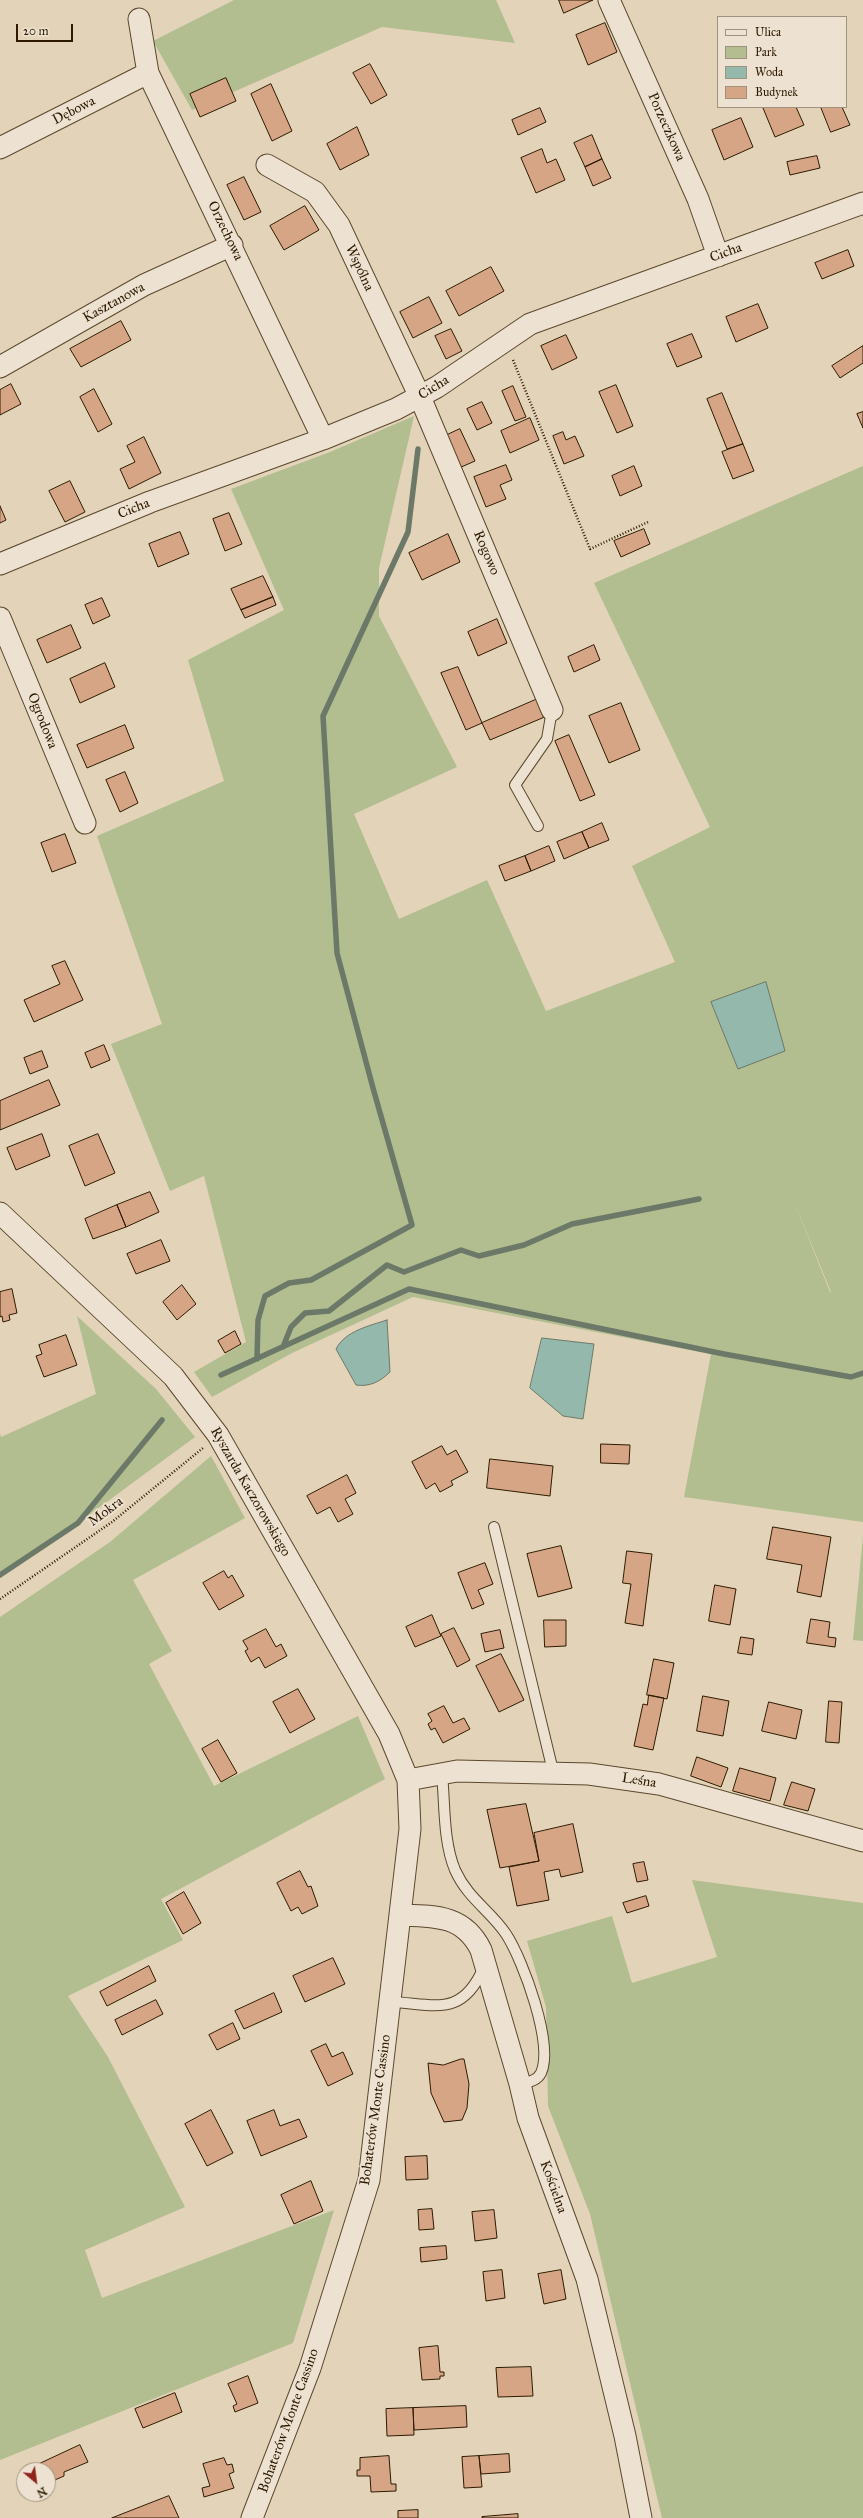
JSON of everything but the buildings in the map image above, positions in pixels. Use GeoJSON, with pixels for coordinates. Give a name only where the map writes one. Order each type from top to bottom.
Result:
{"type":"FeatureCollection","features":[{"type":"Feature","properties":{"kind":"street","name":"Porzeczkowa"},"geometry":{"type":"LineString","coordinates":[[609,0],[698,199],[718,256]]}},
{"type":"Feature","properties":{"kind":"street","name":"Orzechowa"},"geometry":{"type":"LineString","coordinates":[[139,19],[148,73],[232,245],[323,439]]}},
{"type":"Feature","properties":{"kind":"street","name":"Dębowa"},"geometry":{"type":"LineString","coordinates":[[0,148],[148,73]]}},
{"type":"Feature","properties":{"kind":"street","name":"Wspólna"},"geometry":{"type":"LineString","coordinates":[[267,165],[315,192],[339,225],[420,397]]}},
{"type":"Feature","properties":{"kind":"street","name":"Cicha"},"geometry":{"type":"LineString","coordinates":[[0,564],[150,502],[323,439],[420,397],[530,324],[863,204]]}},
{"type":"Feature","properties":{"kind":"street","name":"Kasztanowa"},"geometry":{"type":"LineString","coordinates":[[0,366],[144,285],[232,245]]}},
{"type":"Feature","properties":{"kind":"street","name":"Rogowo"},"geometry":{"type":"LineString","coordinates":[[420,397],[552,710]]}},
{"type":"Feature","properties":{"kind":"street","name":"Ogrodowa"},"geometry":{"type":"LineString","coordinates":[[0,618],[85,823]]}},
{"type":"Feature","properties":{"kind":"street","name":"Ryszarda Kaczorowskiego"},"geometry":{"type":"LineString","coordinates":[[0,1213],[173,1376],[218,1435],[389,1734],[408,1780]]}},
{"type":"Feature","properties":{"kind":"street","name":"Leśna"},"geometry":{"type":"LineString","coordinates":[[408,1780],[457,1771],[553,1771],[589,1774],[658,1784],[863,1841]]}},
{"type":"Feature","properties":{"kind":"street","name":"Bohaterów Monte Cassino"},"geometry":{"type":"LineString","coordinates":[[252,2518],[310,2368],[369,2180],[410,1829],[408,1780]]}},
{"type":"Feature","properties":{"kind":"street","name":"Kościelna"},"geometry":{"type":"LineString","coordinates":[[400,1915],[431,1916],[464,1927],[475,1937],[485,1965],[520,2084],[528,2118],[587,2279],[625,2436],[641,2518]]}},
{"type":"Feature","properties":{"kind":"lane"},"geometry":{"type":"LineString","coordinates":[[538,826],[514,785],[547,739],[552,710]]}},
{"type":"Feature","properties":{"kind":"lane"},"geometry":{"type":"LineString","coordinates":[[494,1527],[553,1771]]}},
{"type":"Feature","properties":{"kind":"lane"},"geometry":{"type":"LineString","coordinates":[[442,1774],[449,1844],[455,1869],[466,1889],[506,1934],[521,1967],[541,2024],[544,2058],[541,2074],[534,2081],[520,2084]]}},
{"type":"Feature","properties":{"kind":"lane"},"geometry":{"type":"LineString","coordinates":[[391,2002],[429,2006],[458,2001],[470,1992],[485,1965]]}},
{"type":"Feature","properties":{"kind":"path"},"geometry":{"type":"LineString","coordinates":[[505,341],[590,549],[648,522]]}},
{"type":"Feature","properties":{"kind":"path","name":"Mokra"},"geometry":{"type":"LineString","coordinates":[[0,1599],[112,1522],[218,1435]]}},
{"type":"Feature","properties":{"kind":"green space"},"geometry":{"type":"Polygon","coordinates":[[[234,0],[496,0],[515,43],[382,27],[192,110],[153,41],[234,0]]]}},
{"type":"Feature","properties":{"kind":"green space"},"geometry":{"type":"Polygon","coordinates":[[[414,416],[379,568],[379,616],[457,767],[354,814],[399,919],[487,880],[546,1011],[675,962],[632,866],[710,827],[594,583],[863,466],[863,1522],[684,1497],[711,1354],[413,1297],[292,1353],[212,1397],[194,1372],[246,1342],[204,1176],[170,1191],[111,1044],[162,1024],[97,836],[224,781],[188,660],[284,610],[231,489],[330,452],[414,416]],[[790,1192],[831,1293],[831,1292],[790,1192]]]}},
{"type":"Feature","properties":{"kind":"green space"},"geometry":{"type":"Polygon","coordinates":[[[77,1316],[156,1389],[195,1437],[78,1523],[0,1575],[0,1433],[1,1437],[96,1394],[77,1316]]]}},
{"type":"Feature","properties":{"kind":"green space"},"geometry":{"type":"Polygon","coordinates":[[[211,1456],[245,1518],[133,1580],[172,1651],[149,1664],[214,1786],[358,1716],[385,1779],[161,1899],[183,1940],[68,1996],[108,2057],[185,2207],[85,2250],[102,2298],[334,2210],[293,2343],[0,2460],[0,1617],[110,1542],[211,1456]]]}},
{"type":"Feature","properties":{"kind":"green space"},"geometry":{"type":"Polygon","coordinates":[[[863,1536],[863,1641],[853,1640],[863,1536]]]}},
{"type":"Feature","properties":{"kind":"green space"},"geometry":{"type":"Polygon","coordinates":[[[692,1880],[863,1903],[863,2518],[662,2518],[590,2214],[548,2106],[546,2007],[527,1941],[612,1916],[632,1983],[717,1957],[692,1880]]]}},
{"type":"Feature","properties":{"kind":"water"},"geometry":{"type":"Polygon","coordinates":[[[766,982],[785,1051],[738,1069],[711,1002],[766,982]]]}},
{"type":"Feature","properties":{"kind":"water"},"geometry":{"type":"Polygon","coordinates":[[[387,1320],[390,1372],[382,1379],[374,1383],[356,1385],[336,1349],[351,1333],[387,1320]]]}},
{"type":"Feature","properties":{"kind":"water"},"geometry":{"type":"Polygon","coordinates":[[[542,1338],[594,1344],[583,1419],[563,1416],[530,1388],[542,1338]]]}},
{"type":"Feature","properties":{"kind":"waterway"},"geometry":{"type":"LineString","coordinates":[[257,1359],[258,1320],[265,1296],[289,1283],[311,1280],[412,1225],[337,953],[323,716],[408,532],[418,449]]}},
{"type":"Feature","properties":{"kind":"waterway"},"geometry":{"type":"LineString","coordinates":[[283,1347],[291,1327],[305,1313],[329,1311],[387,1265],[404,1272],[461,1250],[479,1256],[524,1245],[572,1224],[699,1199]]}},
{"type":"Feature","properties":{"kind":"waterway"},"geometry":{"type":"LineString","coordinates":[[221,1375],[409,1289],[724,1354],[851,1377],[863,1373]]}},
{"type":"Feature","properties":{"kind":"waterway"},"geometry":{"type":"LineString","coordinates":[[0,1575],[78,1523],[162,1420]]}}]}
